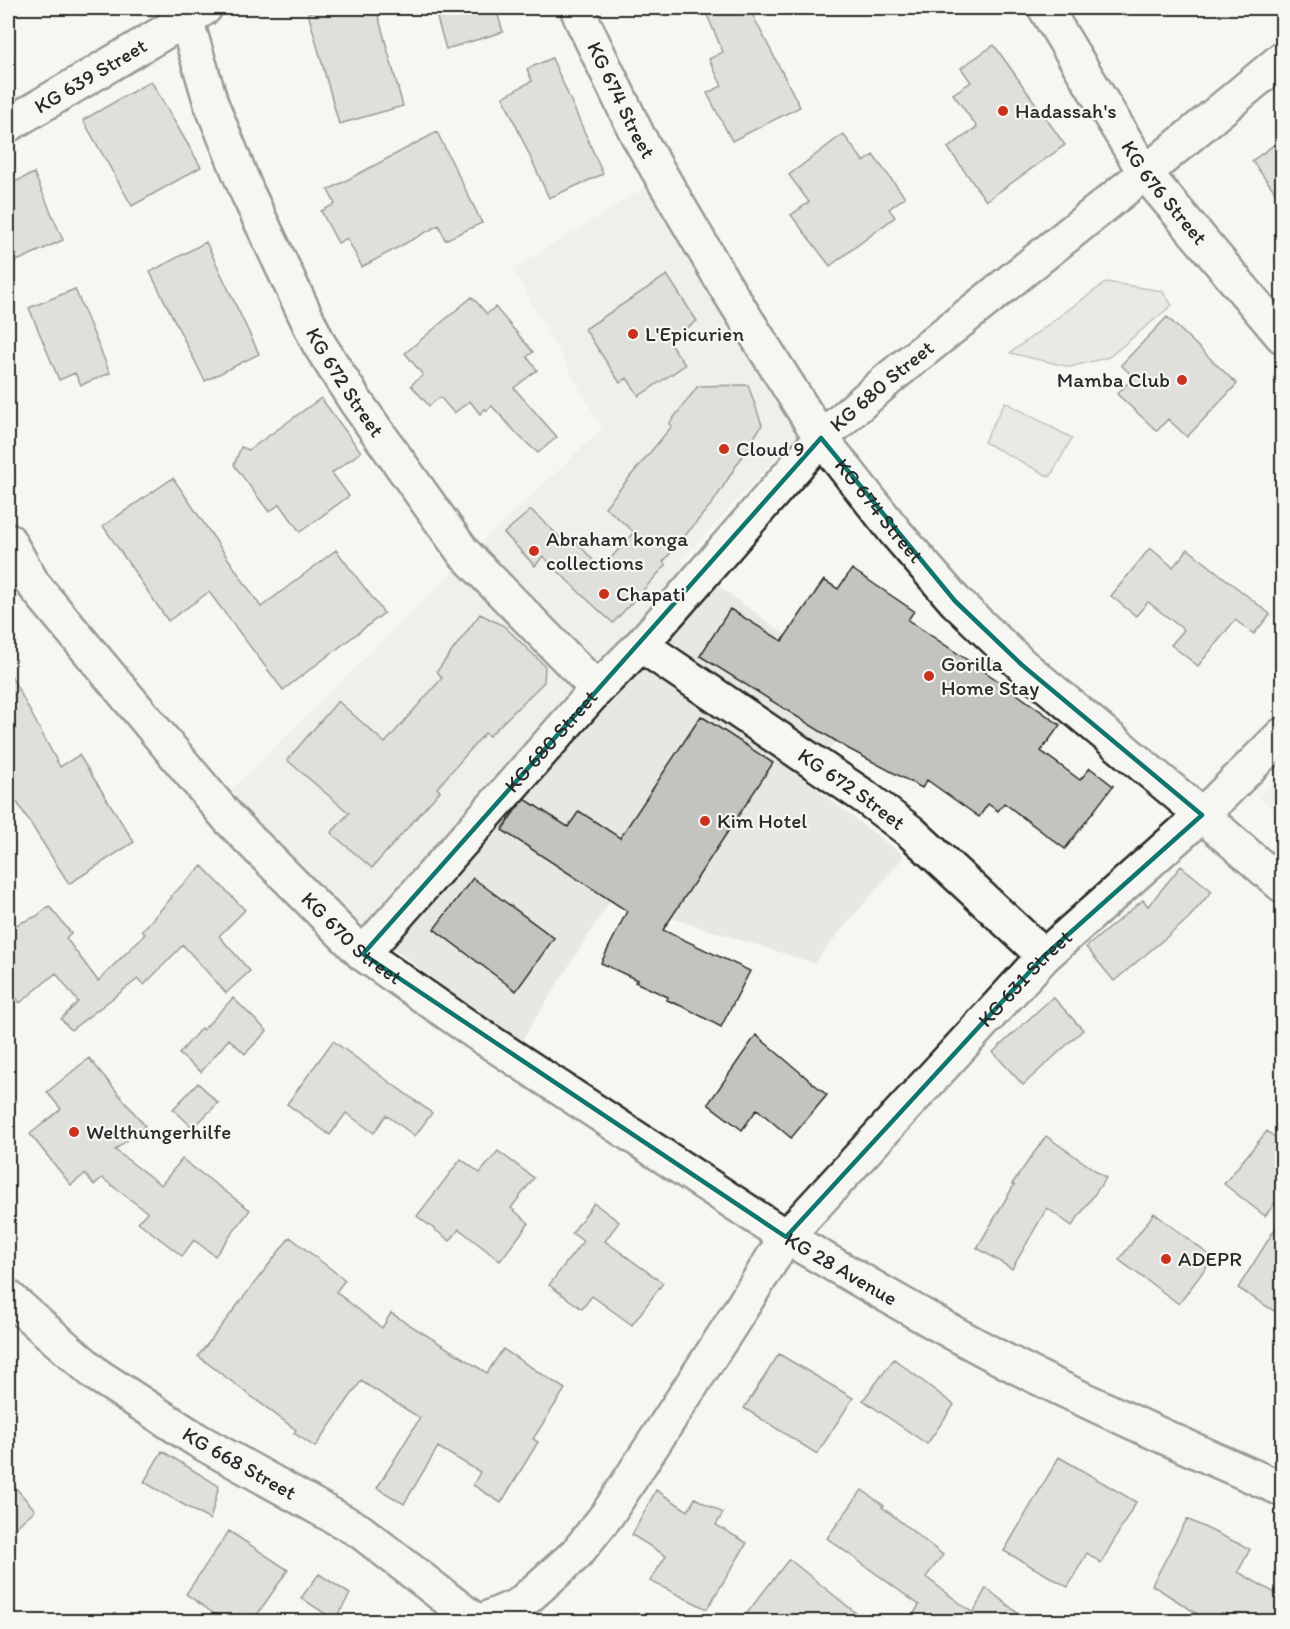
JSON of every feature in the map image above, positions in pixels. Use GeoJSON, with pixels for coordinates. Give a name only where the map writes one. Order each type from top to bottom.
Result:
{"type":"FeatureCollection","features":[{"type":"Feature","properties":{"kind":"street","name":"KG 674 Street"},"geometry":{"type":"LineString","coordinates":[[577,8],[638,136],[724,284],[820,438],[896,533],[956,601],[1022,665],[1282,885]]}},
{"type":"Feature","properties":{"kind":"street","name":"KG 676 Street"},"geometry":{"type":"LineString","coordinates":[[1045,8],[1145,173],[1282,336]]}},
{"type":"Feature","properties":{"kind":"street","name":"KG 639 Street"},"geometry":{"type":"LineString","coordinates":[[8,124],[195,13]]}},
{"type":"Feature","properties":{"kind":"street","name":"KG 672 Street"},"geometry":{"type":"LineString","coordinates":[[195,13],[211,103],[247,192],[319,344],[356,402],[463,552],[597,689]]}},
{"type":"Feature","properties":{"kind":"street","name":"KG 680 Street"},"geometry":{"type":"LineString","coordinates":[[363,954],[597,689],[641,645],[820,438],[892,376],[1145,173],[1282,59]]}},
{"type":"Feature","properties":{"kind":"street","name":"KG 670 Street"},"geometry":{"type":"LineString","coordinates":[[8,540],[33,584],[229,819],[363,954],[484,1039],[786,1237]]}},
{"type":"Feature","properties":{"kind":"street","name":"KG 672 Street"},"geometry":{"type":"LineString","coordinates":[[641,645],[865,797],[911,832],[1044,956]]}},
{"type":"Feature","properties":{"kind":"street","name":"KG 631 Street"},"geometry":{"type":"LineString","coordinates":[[786,1237],[1044,956],[1202,815],[1282,735]]}},
{"type":"Feature","properties":{"kind":"street","name":"KG 28 Avenue"},"geometry":{"type":"LineString","coordinates":[[478,1622],[519,1605],[582,1547],[607,1515],[786,1237],[894,1300],[1029,1372],[1183,1446],[1282,1489]]}},
{"type":"Feature","properties":{"kind":"street","name":"KG 668 Street"},"geometry":{"type":"LineString","coordinates":[[8,1297],[97,1375],[197,1440],[360,1531],[478,1622]]}},
{"type":"Feature","properties":{"kind":"highlighted area"},"geometry":{"type":"Polygon","coordinates":[[[821,438],[955,601],[1022,665],[1202,815],[1044,956],[786,1237],[363,954],[821,438]]]}},
{"type":"Feature","properties":{"kind":"shaded area"},"geometry":{"type":"Polygon","coordinates":[[[647,186],[797,435],[682,560],[869,695],[806,781],[904,856],[814,963],[611,899],[519,1045],[359,922],[228,793],[488,536],[602,429],[513,269],[647,186]]]}},
{"type":"Feature","properties":{"kind":"shaded area"},"geometry":{"type":"Polygon","coordinates":[[[1106,282],[1162,291],[1172,305],[1109,357],[1070,367],[1010,353],[1106,282]]]}},
{"type":"Feature","properties":{"kind":"shaded area"},"geometry":{"type":"Polygon","coordinates":[[[1005,402],[1072,438],[1050,477],[984,442],[1005,402]]]}},
{"type":"Feature","properties":{"kind":"shaded area"},"geometry":{"type":"Polygon","coordinates":[[[1282,772],[1282,819],[1259,797],[1282,772]]]}},
{"type":"Feature","properties":{"kind":"building"},"geometry":{"type":"Polygon","coordinates":[[[326,8],[376,8],[403,106],[339,124],[308,13],[326,8]]]}},
{"type":"Feature","properties":{"kind":"building"},"geometry":{"type":"Polygon","coordinates":[[[434,8],[496,8],[503,32],[446,49],[434,8]]]}},
{"type":"Feature","properties":{"kind":"building"},"geometry":{"type":"Polygon","coordinates":[[[704,8],[749,8],[800,107],[732,141],[707,93],[722,86],[709,59],[723,52],[704,8]]]}},
{"type":"Feature","properties":{"kind":"building","name":"Hadassah's"},"geometry":{"type":"Polygon","coordinates":[[[994,45],[1065,145],[986,201],[948,148],[977,127],[953,94],[971,82],[961,68],[994,45]]]}},
{"type":"Feature","properties":{"kind":"building"},"geometry":{"type":"Polygon","coordinates":[[[552,58],[603,174],[549,198],[503,97],[532,81],[527,69],[552,58]]]}},
{"type":"Feature","properties":{"kind":"building"},"geometry":{"type":"Polygon","coordinates":[[[151,81],[201,167],[132,206],[83,120],[151,81]]]}},
{"type":"Feature","properties":{"kind":"building"},"geometry":{"type":"Polygon","coordinates":[[[437,132],[482,223],[445,240],[439,225],[362,267],[347,238],[338,243],[321,211],[335,204],[328,190],[437,132]]]}},
{"type":"Feature","properties":{"kind":"building"},"geometry":{"type":"Polygon","coordinates":[[[843,134],[864,162],[873,155],[905,197],[889,209],[895,217],[830,266],[791,215],[809,202],[789,175],[843,134]]]}},
{"type":"Feature","properties":{"kind":"building"},"geometry":{"type":"Polygon","coordinates":[[[1282,139],[1282,201],[1252,161],[1282,139]]]}},
{"type":"Feature","properties":{"kind":"building"},"geometry":{"type":"Polygon","coordinates":[[[34,173],[63,240],[8,265],[8,185],[34,173]]]}},
{"type":"Feature","properties":{"kind":"building"},"geometry":{"type":"Polygon","coordinates":[[[206,242],[259,354],[205,381],[150,272],[206,242]]]}},
{"type":"Feature","properties":{"kind":"building","name":"L'Epicurien"},"geometry":{"type":"Polygon","coordinates":[[[667,275],[697,321],[668,340],[685,365],[639,396],[627,378],[620,383],[585,329],[667,275]]]}},
{"type":"Feature","properties":{"kind":"building"},"geometry":{"type":"Polygon","coordinates":[[[75,289],[110,373],[81,385],[75,373],[59,380],[29,308],[75,289]]]}},
{"type":"Feature","properties":{"kind":"building"},"geometry":{"type":"Polygon","coordinates":[[[472,297],[487,314],[495,307],[533,352],[527,357],[537,370],[514,388],[557,437],[538,453],[492,406],[480,414],[470,401],[454,413],[440,397],[429,406],[411,385],[423,375],[405,353],[472,297]]]}},
{"type":"Feature","properties":{"kind":"building","name":"Mamba Club"},"geometry":{"type":"Polygon","coordinates":[[[1167,317],[1237,384],[1187,437],[1168,419],[1157,431],[1117,394],[1134,377],[1121,365],[1167,317]]]}},
{"type":"Feature","properties":{"kind":"building"},"geometry":{"type":"Polygon","coordinates":[[[748,385],[762,425],[714,501],[663,562],[666,565],[613,623],[543,556],[535,566],[504,533],[531,510],[567,544],[573,538],[601,569],[634,532],[605,507],[672,426],[669,424],[698,386],[748,385]]]}},
{"type":"Feature","properties":{"kind":"building"},"geometry":{"type":"Polygon","coordinates":[[[321,398],[361,452],[332,473],[349,496],[300,532],[280,504],[269,512],[234,465],[241,447],[249,450],[321,398]]]}},
{"type":"Feature","properties":{"kind":"building"},"geometry":{"type":"Polygon","coordinates":[[[173,478],[261,607],[336,550],[384,613],[283,690],[209,592],[168,621],[103,526],[173,478]]]}},
{"type":"Feature","properties":{"kind":"building"},"geometry":{"type":"Polygon","coordinates":[[[1150,548],[1173,567],[1188,549],[1270,614],[1254,634],[1235,620],[1198,666],[1171,645],[1184,630],[1148,602],[1136,616],[1111,596],[1150,548]]]}},
{"type":"Feature","properties":{"kind":"building"},"geometry":{"type":"Polygon","coordinates":[[[852,569],[914,611],[908,620],[1060,725],[1041,751],[1080,780],[1090,768],[1113,786],[1065,849],[1004,803],[998,811],[988,804],[979,817],[927,780],[922,788],[847,748],[700,656],[730,609],[782,641],[824,580],[838,589],[852,569]]]}},
{"type":"Feature","properties":{"kind":"building"},"geometry":{"type":"Polygon","coordinates":[[[480,614],[504,626],[545,666],[544,682],[489,736],[485,733],[437,788],[440,791],[372,868],[331,833],[349,813],[287,760],[338,701],[385,743],[442,678],[437,671],[480,614]]]}},
{"type":"Feature","properties":{"kind":"building"},"geometry":{"type":"Polygon","coordinates":[[[8,670],[60,767],[79,755],[134,842],[69,884],[8,788],[8,670]]]}},
{"type":"Feature","properties":{"kind":"building","name":"Kim Hotel"},"geometry":{"type":"Polygon","coordinates":[[[701,716],[773,763],[663,930],[750,971],[721,1027],[667,1000],[668,997],[635,982],[637,980],[601,963],[627,911],[502,830],[525,799],[568,827],[579,811],[620,838],[701,716]]]}},
{"type":"Feature","properties":{"kind":"building"},"geometry":{"type":"Polygon","coordinates":[[[202,866],[245,910],[219,936],[250,971],[226,993],[183,945],[144,985],[138,979],[71,1030],[61,1019],[78,1002],[56,973],[20,1003],[8,987],[8,928],[37,916],[49,906],[71,933],[66,938],[98,981],[145,934],[142,931],[171,896],[202,866]]]}},
{"type":"Feature","properties":{"kind":"building"},"geometry":{"type":"Polygon","coordinates":[[[1181,866],[1212,891],[1187,920],[1114,981],[1086,947],[1143,900],[1148,906],[1181,866]]]}},
{"type":"Feature","properties":{"kind":"building"},"geometry":{"type":"Polygon","coordinates":[[[473,878],[554,938],[516,991],[434,929],[473,878]]]}},
{"type":"Feature","properties":{"kind":"building"},"geometry":{"type":"Polygon","coordinates":[[[1053,997],[1083,1030],[1023,1085],[993,1052],[1053,997]]]}},
{"type":"Feature","properties":{"kind":"building"},"geometry":{"type":"Polygon","coordinates":[[[233,998],[267,1031],[245,1054],[229,1039],[201,1072],[179,1054],[201,1028],[203,1030],[233,998]]]}},
{"type":"Feature","properties":{"kind":"building"},"geometry":{"type":"Polygon","coordinates":[[[756,1035],[827,1095],[791,1138],[757,1109],[742,1130],[708,1104],[756,1035]]]}},
{"type":"Feature","properties":{"kind":"building"},"geometry":{"type":"Polygon","coordinates":[[[333,1041],[432,1113],[415,1136],[386,1115],[374,1133],[346,1113],[330,1135],[287,1104],[333,1041]]]}},
{"type":"Feature","properties":{"kind":"building"},"geometry":{"type":"Polygon","coordinates":[[[89,1058],[145,1126],[115,1150],[161,1185],[182,1159],[250,1210],[215,1256],[194,1240],[182,1256],[138,1222],[147,1212],[102,1178],[94,1185],[85,1174],[71,1185],[30,1134],[61,1109],[47,1092],[89,1058]]]}},
{"type":"Feature","properties":{"kind":"building"},"geometry":{"type":"Polygon","coordinates":[[[198,1083],[218,1103],[193,1128],[173,1109],[198,1083]]]}},
{"type":"Feature","properties":{"kind":"building"},"geometry":{"type":"Polygon","coordinates":[[[1267,1131],[1282,1143],[1282,1194],[1265,1216],[1224,1184],[1267,1131]]]}},
{"type":"Feature","properties":{"kind":"building"},"geometry":{"type":"Polygon","coordinates":[[[1046,1136],[1106,1178],[1072,1226],[1047,1208],[1012,1269],[977,1248],[1014,1185],[1012,1184],[1046,1136]]]}},
{"type":"Feature","properties":{"kind":"building"},"geometry":{"type":"Polygon","coordinates":[[[498,1151],[534,1178],[511,1208],[529,1223],[500,1261],[459,1229],[450,1241],[417,1216],[461,1159],[480,1173],[498,1151]]]}},
{"type":"Feature","properties":{"kind":"building"},"geometry":{"type":"Polygon","coordinates":[[[594,1203],[619,1222],[605,1241],[663,1283],[632,1325],[592,1296],[582,1309],[549,1285],[583,1241],[572,1233],[594,1203]]]}},
{"type":"Feature","properties":{"kind":"building","name":"ADEPR"},"geometry":{"type":"Polygon","coordinates":[[[1154,1213],[1213,1258],[1179,1304],[1119,1260],[1154,1213]]]}},
{"type":"Feature","properties":{"kind":"building"},"geometry":{"type":"Polygon","coordinates":[[[1282,1218],[1282,1316],[1238,1288],[1282,1218]]]}},
{"type":"Feature","properties":{"kind":"building"},"geometry":{"type":"Polygon","coordinates":[[[290,1237],[345,1280],[336,1292],[382,1328],[391,1313],[487,1373],[503,1349],[565,1389],[533,1439],[538,1442],[501,1503],[473,1485],[480,1472],[438,1447],[404,1504],[377,1488],[420,1418],[361,1381],[315,1447],[294,1433],[296,1430],[198,1356],[290,1237]]]}},
{"type":"Feature","properties":{"kind":"building"},"geometry":{"type":"Polygon","coordinates":[[[779,1354],[853,1398],[817,1454],[744,1408],[779,1354]]]}},
{"type":"Feature","properties":{"kind":"building"},"geometry":{"type":"Polygon","coordinates":[[[894,1359],[954,1405],[927,1444],[863,1400],[894,1359]]]}},
{"type":"Feature","properties":{"kind":"building"},"geometry":{"type":"Polygon","coordinates":[[[162,1451],[219,1486],[210,1520],[144,1482],[162,1451]]]}},
{"type":"Feature","properties":{"kind":"building"},"geometry":{"type":"Polygon","coordinates":[[[1059,1457],[1136,1502],[1101,1563],[1087,1553],[1068,1587],[1004,1551],[1059,1457]]]}},
{"type":"Feature","properties":{"kind":"building"},"geometry":{"type":"Polygon","coordinates":[[[8,1479],[35,1510],[8,1534],[8,1479]]]}},
{"type":"Feature","properties":{"kind":"building"},"geometry":{"type":"Polygon","coordinates":[[[656,1490],[688,1511],[695,1498],[723,1513],[716,1525],[747,1543],[707,1609],[650,1581],[666,1556],[632,1535],[656,1490]]]}},
{"type":"Feature","properties":{"kind":"building"},"geometry":{"type":"Polygon","coordinates":[[[862,1490],[943,1555],[926,1577],[973,1613],[986,1588],[1029,1622],[909,1622],[919,1605],[827,1538],[862,1490]]]}},
{"type":"Feature","properties":{"kind":"building"},"geometry":{"type":"Polygon","coordinates":[[[1187,1519],[1250,1549],[1238,1572],[1282,1597],[1282,1622],[1210,1622],[1152,1585],[1187,1519]]]}},
{"type":"Feature","properties":{"kind":"building"},"geometry":{"type":"Polygon","coordinates":[[[229,1531],[288,1570],[252,1622],[226,1622],[186,1594],[229,1531]]]}},
{"type":"Feature","properties":{"kind":"building"},"geometry":{"type":"Polygon","coordinates":[[[789,1559],[867,1622],[740,1622],[789,1559]]]}},
{"type":"Feature","properties":{"kind":"building"},"geometry":{"type":"Polygon","coordinates":[[[319,1574],[350,1594],[335,1620],[301,1598],[319,1574]]]}},
{"type":"Feature","properties":{"kind":"place","name":"Hadassah's"},"geometry":{"type":"Point","coordinates":[1003,111]}},
{"type":"Feature","properties":{"kind":"place","name":"L'Epicurien"},"geometry":{"type":"Point","coordinates":[633,334]}},
{"type":"Feature","properties":{"kind":"place","name":"Mamba Club"},"geometry":{"type":"Point","coordinates":[1182,380]}},
{"type":"Feature","properties":{"kind":"place","name":"Cloud 9"},"geometry":{"type":"Point","coordinates":[724,449]}},
{"type":"Feature","properties":{"kind":"place","name":"Abraham konga collections"},"geometry":{"type":"Point","coordinates":[534,551]}},
{"type":"Feature","properties":{"kind":"place","name":"Chapati"},"geometry":{"type":"Point","coordinates":[604,594]}},
{"type":"Feature","properties":{"kind":"place","name":"Gorilla Home Stay"},"geometry":{"type":"Point","coordinates":[929,676]}},
{"type":"Feature","properties":{"kind":"place","name":"Kim Hotel"},"geometry":{"type":"Point","coordinates":[705,821]}},
{"type":"Feature","properties":{"kind":"place","name":"Welthungerhilfe"},"geometry":{"type":"Point","coordinates":[74,1132]}},
{"type":"Feature","properties":{"kind":"place","name":"ADEPR"},"geometry":{"type":"Point","coordinates":[1166,1259]}}]}
